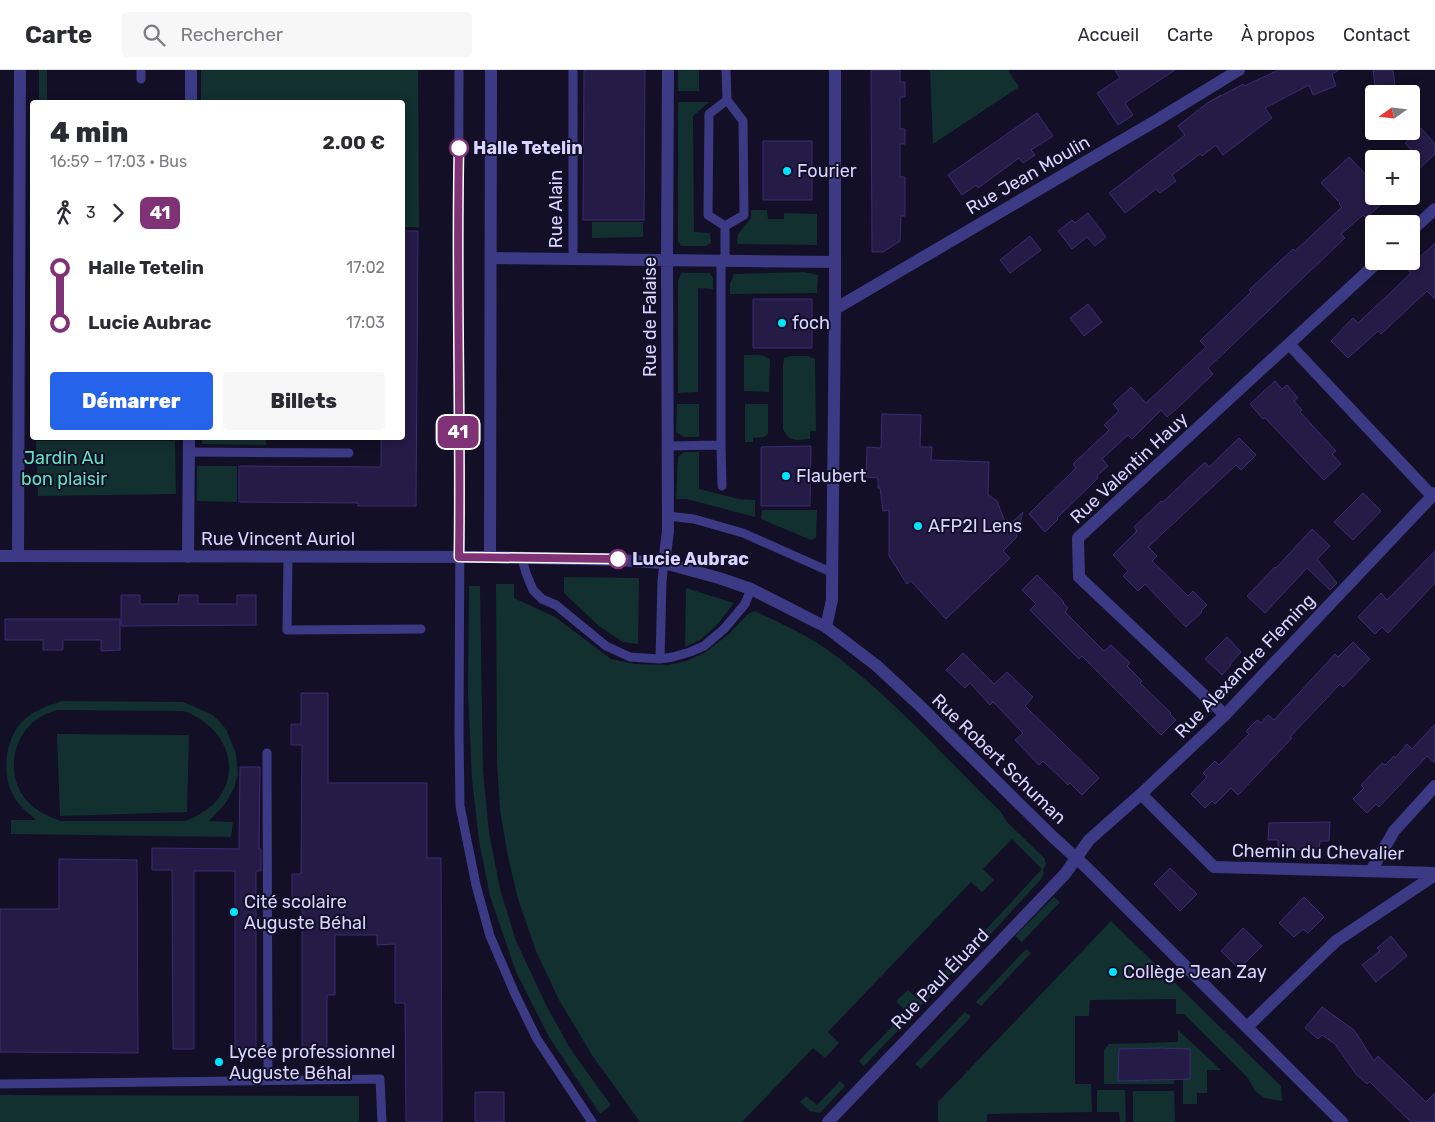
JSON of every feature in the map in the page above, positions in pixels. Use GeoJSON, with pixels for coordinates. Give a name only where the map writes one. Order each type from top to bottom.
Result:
{"type":"FeatureCollection","features":[{"type":"Feature","properties":{"kind":"street"},"geometry":{"type":"LineString","coordinates":[[18,556],[20,70]]}},
{"type":"Feature","properties":{"kind":"street"},"geometry":{"type":"LineString","coordinates":[[191,70],[191,100]]}},
{"type":"Feature","properties":{"kind":"street"},"geometry":{"type":"LineString","coordinates":[[490,557],[491,70]]}},
{"type":"Feature","properties":{"kind":"street","name":"Rue de Falaise"},"geometry":{"type":"LineString","coordinates":[[664,563],[668,530],[668,70]]}},
{"type":"Feature","properties":{"kind":"street"},"geometry":{"type":"LineString","coordinates":[[826,627],[832,600],[835,70]]}},
{"type":"Feature","properties":{"kind":"street","name":"Rue Jean Moulin"},"geometry":{"type":"LineString","coordinates":[[835,309],[1239,70]]}},
{"type":"Feature","properties":{"kind":"street"},"geometry":{"type":"LineString","coordinates":[[1420,223],[1435,209]]}},
{"type":"Feature","properties":{"kind":"street"},"geometry":{"type":"LineString","coordinates":[[490,258],[835,262]]}},
{"type":"Feature","properties":{"kind":"street","name":"Rue Valentin Hauy"},"geometry":{"type":"LineString","coordinates":[[1225,715],[1079,576],[1078,538],[1368,270]]}},
{"type":"Feature","properties":{"kind":"street"},"geometry":{"type":"LineString","coordinates":[[1290,344],[1434,494]]}},
{"type":"Feature","properties":{"kind":"street"},"geometry":{"type":"LineString","coordinates":[[188,557],[189,440]]}},
{"type":"Feature","properties":{"kind":"street","name":"Rue Alexandre Fleming"},"geometry":{"type":"LineString","coordinates":[[1076,859],[1089,840],[1225,715],[1434,494]]}},
{"type":"Feature","properties":{"kind":"street","name":"Rue Vincent Auriol"},"geometry":{"type":"LineString","coordinates":[[0,556],[556,558]]}},
{"type":"Feature","properties":{"kind":"street","name":"Rue Robert Schuman"},"geometry":{"type":"LineString","coordinates":[[556,558],[664,563],[719,578],[750,589],[826,627],[877,666],[897,685],[1087,868],[1342,1122]]}},
{"type":"Feature","properties":{"kind":"street"},"geometry":{"type":"LineString","coordinates":[[1371,871],[1394,830],[1435,786]]}},
{"type":"Feature","properties":{"kind":"street","name":"Chemin du Chevalier"},"geometry":{"type":"LineString","coordinates":[[1141,794],[1214,867],[1435,874]]}},
{"type":"Feature","properties":{"kind":"street","name":"Rue Paul Éluard"},"geometry":{"type":"LineString","coordinates":[[828,1122],[1050,890],[1076,859]]}},
{"type":"Feature","properties":{"kind":"street"},"geometry":{"type":"LineString","coordinates":[[1247,1027],[1336,941],[1435,874]]}},
{"type":"Feature","properties":{"kind":"lane"},"geometry":{"type":"LineString","coordinates":[[459,70],[460,806],[476,885],[490,936],[515,994],[538,1039],[592,1122]]}},
{"type":"Feature","properties":{"kind":"lane","name":"Rue Alain"},"geometry":{"type":"LineString","coordinates":[[573,259],[574,70]]}},
{"type":"Feature","properties":{"kind":"lane"},"geometry":{"type":"LineString","coordinates":[[725,226],[744,215],[744,121],[727,100],[726,70]]}},
{"type":"Feature","properties":{"kind":"lane"},"geometry":{"type":"LineString","coordinates":[[725,226],[708,215],[709,114],[727,100]]}},
{"type":"Feature","properties":{"kind":"lane"},"geometry":{"type":"LineString","coordinates":[[722,486],[723,261],[725,226]]}},
{"type":"Feature","properties":{"kind":"lane"},"geometry":{"type":"LineString","coordinates":[[668,446],[721,445]]}},
{"type":"Feature","properties":{"kind":"lane"},"geometry":{"type":"LineString","coordinates":[[189,452],[349,453]]}},
{"type":"Feature","properties":{"kind":"lane"},"geometry":{"type":"LineString","coordinates":[[668,516],[694,519],[743,533],[832,573]]}},
{"type":"Feature","properties":{"kind":"lane"},"geometry":{"type":"LineString","coordinates":[[288,557],[288,630],[420,629]]}},
{"type":"Feature","properties":{"kind":"lane"},"geometry":{"type":"LineString","coordinates":[[522,558],[533,590],[542,599],[556,605],[606,646],[630,657],[660,659],[690,652],[704,646],[724,629],[745,604],[750,589]]}},
{"type":"Feature","properties":{"kind":"lane"},"geometry":{"type":"LineString","coordinates":[[660,659],[664,563]]}},
{"type":"Feature","properties":{"kind":"lane"},"geometry":{"type":"LineString","coordinates":[[267,753],[268,1080]]}},
{"type":"Feature","properties":{"kind":"lane"},"geometry":{"type":"LineString","coordinates":[[0,1084],[380,1079],[382,1122]]}},
{"type":"Feature","properties":{"kind":"green space"},"geometry":{"type":"Polygon","coordinates":[[[39,70],[47,70],[47,100],[39,100],[39,70]]]}},
{"type":"Feature","properties":{"kind":"green space"},"geometry":{"type":"Polygon","coordinates":[[[201,70],[418,70],[419,227],[405,227],[405,100],[201,100],[201,70]]]}},
{"type":"Feature","properties":{"kind":"green space"},"geometry":{"type":"Polygon","coordinates":[[[678,70],[699,70],[699,91],[678,91],[678,70]]]}},
{"type":"Feature","properties":{"kind":"green space"},"geometry":{"type":"Polygon","coordinates":[[[930,70],[1008,70],[1019,87],[933,144],[930,70]]]}},
{"type":"Feature","properties":{"kind":"green space"},"geometry":{"type":"Polygon","coordinates":[[[678,102],[709,102],[693,116],[694,232],[710,233],[711,243],[706,246],[681,246],[678,241],[678,102]]]}},
{"type":"Feature","properties":{"kind":"green space"},"geometry":{"type":"Polygon","coordinates":[[[751,210],[767,210],[768,219],[784,219],[784,213],[817,214],[817,245],[737,244],[738,234],[751,218],[751,210]]]}},
{"type":"Feature","properties":{"kind":"green space"},"geometry":{"type":"Polygon","coordinates":[[[592,222],[643,222],[643,237],[592,238],[592,222]]]}},
{"type":"Feature","properties":{"kind":"green space"},"geometry":{"type":"Polygon","coordinates":[[[804,272],[818,275],[817,293],[730,294],[730,284],[734,274],[804,272]]]}},
{"type":"Feature","properties":{"kind":"green space"},"geometry":{"type":"Polygon","coordinates":[[[681,273],[710,273],[713,278],[713,289],[698,288],[698,392],[678,393],[678,281],[681,273]]]}},
{"type":"Feature","properties":{"kind":"green space"},"geometry":{"type":"Polygon","coordinates":[[[744,355],[761,355],[770,360],[769,392],[744,391],[744,355]]]}},
{"type":"Feature","properties":{"kind":"green space"},"geometry":{"type":"Polygon","coordinates":[[[808,356],[815,359],[816,431],[810,431],[810,439],[791,439],[783,429],[783,366],[784,358],[808,356]]]}},
{"type":"Feature","properties":{"kind":"green space"},"geometry":{"type":"Polygon","coordinates":[[[677,404],[699,404],[699,437],[684,437],[676,432],[677,404]]]}},
{"type":"Feature","properties":{"kind":"green space"},"geometry":{"type":"Polygon","coordinates":[[[745,404],[768,404],[768,434],[764,437],[753,438],[753,442],[745,442],[745,404]]]}},
{"type":"Feature","properties":{"kind":"green space"},"geometry":{"type":"Polygon","coordinates":[[[202,440],[266,440],[266,445],[202,444],[202,440]]]}},
{"type":"Feature","properties":{"kind":"green space","name":"Jardin Au bon plaisir"},"geometry":{"type":"Polygon","coordinates":[[[36,441],[175,441],[176,494],[38,496],[36,441]]]}},
{"type":"Feature","properties":{"kind":"green space"},"geometry":{"type":"Polygon","coordinates":[[[684,452],[699,452],[699,489],[739,499],[755,500],[755,517],[687,499],[676,499],[678,457],[684,452]]]}},
{"type":"Feature","properties":{"kind":"green space"},"geometry":{"type":"Polygon","coordinates":[[[197,466],[237,466],[237,502],[197,501],[197,466]]]}},
{"type":"Feature","properties":{"kind":"green space"},"geometry":{"type":"Polygon","coordinates":[[[762,510],[817,510],[816,538],[811,540],[761,519],[762,510]]]}},
{"type":"Feature","properties":{"kind":"green space"},"geometry":{"type":"Polygon","coordinates":[[[564,577],[639,578],[638,644],[623,642],[600,627],[564,593],[564,577]]]}},
{"type":"Feature","properties":{"kind":"green space"},"geometry":{"type":"Polygon","coordinates":[[[496,584],[514,584],[514,598],[555,617],[611,659],[635,664],[669,665],[686,661],[704,653],[729,634],[748,614],[755,611],[786,626],[835,655],[879,691],[920,731],[1045,859],[1046,865],[1041,879],[989,936],[980,936],[1042,869],[1012,839],[983,869],[994,880],[982,892],[971,882],[828,1032],[839,1043],[825,1058],[813,1048],[742,1122],[640,1122],[592,1055],[559,1000],[536,951],[518,899],[500,810],[497,762],[496,584]]]}},
{"type":"Feature","properties":{"kind":"green space"},"geometry":{"type":"Polygon","coordinates":[[[469,586],[480,586],[483,771],[489,832],[500,889],[516,941],[547,1007],[571,1050],[611,1105],[600,1114],[549,1037],[516,972],[490,896],[479,841],[472,779],[468,693],[469,586]]]}},
{"type":"Feature","properties":{"kind":"green space"},"geometry":{"type":"Polygon","coordinates":[[[686,588],[734,603],[717,625],[700,640],[685,647],[686,588]]]}},
{"type":"Feature","properties":{"kind":"green space"},"geometry":{"type":"Polygon","coordinates":[[[62,701],[183,702],[213,715],[226,729],[236,754],[238,774],[234,788],[225,804],[209,821],[233,822],[231,837],[11,834],[11,820],[36,820],[23,809],[13,795],[9,785],[6,763],[11,741],[15,731],[30,715],[62,701]],[[57,710],[42,716],[31,724],[23,734],[14,758],[14,770],[22,795],[38,810],[61,821],[185,821],[205,811],[219,798],[227,783],[229,766],[226,750],[217,735],[203,721],[184,711],[57,710]]]}},
{"type":"Feature","properties":{"kind":"green space"},"geometry":{"type":"Polygon","coordinates":[[[57,734],[189,735],[187,812],[60,816],[57,734]]]}},
{"type":"Feature","properties":{"kind":"green space"},"geometry":{"type":"Polygon","coordinates":[[[1054,897],[1060,902],[1022,942],[1015,936],[1054,897]]]}},
{"type":"Feature","properties":{"kind":"green space"},"geometry":{"type":"Polygon","coordinates":[[[1111,921],[1281,1086],[1282,1101],[1265,1098],[1256,1092],[1247,1077],[1184,1014],[1176,1014],[1176,999],[1090,1000],[1089,1016],[1075,1016],[1075,1084],[1091,1084],[1092,1112],[987,1114],[987,1122],[938,1122],[938,1102],[1111,921]]]}},
{"type":"Feature","properties":{"kind":"green space"},"geometry":{"type":"Polygon","coordinates":[[[1026,949],[1031,953],[981,1006],[976,1002],[1026,949]]]}},
{"type":"Feature","properties":{"kind":"green space"},"geometry":{"type":"Polygon","coordinates":[[[956,959],[959,966],[864,1066],[859,1061],[906,1012],[896,1001],[908,990],[918,999],[956,959]]]}},
{"type":"Feature","properties":{"kind":"green space"},"geometry":{"type":"Polygon","coordinates":[[[965,1012],[971,1017],[921,1069],[915,1064],[965,1012]]]}},
{"type":"Feature","properties":{"kind":"green space"},"geometry":{"type":"Polygon","coordinates":[[[1178,1030],[1221,1070],[1207,1070],[1207,1093],[1197,1093],[1197,1104],[1183,1104],[1183,1079],[1190,1079],[1189,1049],[1119,1050],[1119,1081],[1174,1080],[1174,1084],[1104,1084],[1104,1050],[1109,1044],[1178,1042],[1178,1030]]]}},
{"type":"Feature","properties":{"kind":"green space"},"geometry":{"type":"Polygon","coordinates":[[[840,1081],[845,1086],[820,1113],[810,1111],[800,1102],[806,1096],[817,1105],[840,1081]]]}},
{"type":"Feature","properties":{"kind":"green space"},"geometry":{"type":"Polygon","coordinates":[[[1097,1090],[1125,1090],[1126,1122],[1120,1122],[1119,1112],[1097,1112],[1097,1090]]]}},
{"type":"Feature","properties":{"kind":"green space"},"geometry":{"type":"Polygon","coordinates":[[[1133,1091],[1174,1091],[1175,1122],[1133,1122],[1133,1091]]]}},
{"type":"Feature","properties":{"kind":"green space"},"geometry":{"type":"Polygon","coordinates":[[[0,1095],[359,1096],[359,1122],[0,1122],[0,1095]]]}},
{"type":"Feature","properties":{"kind":"building"},"geometry":{"type":"Polygon","coordinates":[[[584,70],[645,70],[644,220],[583,220],[584,70]]]}},
{"type":"Feature","properties":{"kind":"building"},"geometry":{"type":"Polygon","coordinates":[[[871,70],[900,70],[900,82],[905,82],[905,97],[900,97],[900,129],[905,129],[905,144],[900,144],[900,177],[905,177],[905,216],[901,216],[900,241],[883,252],[872,252],[871,70]]]}},
{"type":"Feature","properties":{"kind":"building"},"geometry":{"type":"Polygon","coordinates":[[[1115,70],[1175,70],[1125,103],[1133,115],[1118,125],[1097,93],[1120,78],[1115,70]]]}},
{"type":"Feature","properties":{"kind":"building"},"geometry":{"type":"Polygon","coordinates":[[[1279,70],[1339,70],[1332,74],[1336,86],[1313,95],[1309,85],[1265,108],[1272,118],[1223,155],[1216,145],[1202,156],[1200,154],[1172,175],[1176,181],[1160,193],[1156,189],[1125,213],[1109,193],[1185,135],[1178,126],[1221,95],[1279,70]]]}},
{"type":"Feature","properties":{"kind":"building"},"geometry":{"type":"Polygon","coordinates":[[[1373,70],[1393,70],[1395,85],[1375,85],[1373,70]]]}},
{"type":"Feature","properties":{"kind":"building"},"geometry":{"type":"Polygon","coordinates":[[[1037,113],[1053,136],[1031,150],[1035,155],[1023,163],[1019,158],[978,188],[976,185],[962,195],[948,175],[1037,113]]]}},
{"type":"Feature","properties":{"kind":"building"},"geometry":{"type":"Polygon","coordinates":[[[1420,129],[1435,144],[1435,154],[1420,168],[1420,150],[1411,150],[1405,143],[1408,140],[1420,140],[1420,129]]]}},
{"type":"Feature","properties":{"kind":"building","name":"Fourier"},"geometry":{"type":"Polygon","coordinates":[[[763,141],[812,141],[812,200],[763,200],[763,141]]]}},
{"type":"Feature","properties":{"kind":"building"},"geometry":{"type":"Polygon","coordinates":[[[1349,157],[1365,174],[1365,205],[1380,205],[1369,215],[1365,215],[1365,217],[1363,215],[1341,234],[1345,238],[1208,368],[1213,374],[1183,403],[1167,417],[1161,410],[1132,439],[1128,435],[1102,459],[1108,466],[1045,532],[1029,514],[1076,468],[1073,464],[1109,430],[1104,425],[1119,411],[1113,404],[1131,387],[1146,403],[1206,347],[1200,341],[1251,292],[1249,290],[1293,249],[1295,251],[1342,207],[1321,183],[1349,157]]]}},
{"type":"Feature","properties":{"kind":"building"},"geometry":{"type":"Polygon","coordinates":[[[1088,213],[1106,237],[1095,246],[1087,237],[1072,249],[1058,231],[1072,220],[1075,223],[1088,213]]]}},
{"type":"Feature","properties":{"kind":"building"},"geometry":{"type":"Polygon","coordinates":[[[405,231],[418,231],[416,506],[358,506],[358,503],[239,502],[239,466],[381,467],[381,440],[405,440],[405,231]]]}},
{"type":"Feature","properties":{"kind":"building"},"geometry":{"type":"Polygon","coordinates":[[[1030,236],[1041,250],[1010,273],[1000,260],[1030,236]]]}},
{"type":"Feature","properties":{"kind":"building"},"geometry":{"type":"Polygon","coordinates":[[[1435,243],[1435,299],[1427,291],[1381,334],[1378,331],[1348,358],[1331,341],[1353,318],[1358,323],[1411,273],[1408,270],[1420,270],[1420,257],[1435,243]]]}},
{"type":"Feature","properties":{"kind":"building","name":"foch"},"geometry":{"type":"Polygon","coordinates":[[[753,299],[812,299],[812,348],[753,348],[753,299]]]}},
{"type":"Feature","properties":{"kind":"building"},"geometry":{"type":"Polygon","coordinates":[[[1088,304],[1102,322],[1084,336],[1070,318],[1088,304]]]}},
{"type":"Feature","properties":{"kind":"building"},"geometry":{"type":"Polygon","coordinates":[[[1275,381],[1282,389],[1287,385],[1298,398],[1294,401],[1302,410],[1300,412],[1336,451],[1332,454],[1341,464],[1324,480],[1250,404],[1275,381]]]}},
{"type":"Feature","properties":{"kind":"building"},"geometry":{"type":"Polygon","coordinates":[[[882,414],[921,415],[920,447],[932,447],[931,460],[989,462],[988,495],[997,501],[1007,527],[1023,512],[1016,538],[1003,551],[1010,558],[946,619],[911,581],[907,584],[889,556],[889,510],[883,511],[878,478],[866,477],[867,447],[881,448],[882,414]]]}},
{"type":"Feature","properties":{"kind":"building"},"geometry":{"type":"Polygon","coordinates":[[[1239,438],[1256,455],[1241,470],[1236,465],[1148,547],[1157,556],[1152,561],[1188,596],[1193,591],[1207,605],[1186,627],[1145,584],[1138,591],[1123,576],[1128,571],[1113,555],[1137,531],[1134,527],[1161,501],[1163,502],[1205,462],[1209,467],[1239,438]]]}},
{"type":"Feature","properties":{"kind":"building","name":"Flaubert"},"geometry":{"type":"Polygon","coordinates":[[[811,446],[810,506],[761,506],[761,447],[811,446]]]}},
{"type":"Feature","properties":{"kind":"building"},"geometry":{"type":"Polygon","coordinates":[[[1363,493],[1381,511],[1353,540],[1334,522],[1363,493]]]}},
{"type":"Feature","properties":{"kind":"building"},"geometry":{"type":"Polygon","coordinates":[[[1312,529],[1330,546],[1317,559],[1337,583],[1330,590],[1307,568],[1265,613],[1247,596],[1312,529]]]}},
{"type":"Feature","properties":{"kind":"building"},"geometry":{"type":"Polygon","coordinates":[[[1435,551],[1435,583],[1388,633],[1382,627],[1375,634],[1358,617],[1381,593],[1387,600],[1435,551]]]}},
{"type":"Feature","properties":{"kind":"building"},"geometry":{"type":"Polygon","coordinates":[[[1037,575],[1064,602],[1068,608],[1065,612],[1104,651],[1111,645],[1130,663],[1127,666],[1142,681],[1140,683],[1171,713],[1176,720],[1161,735],[1082,656],[1079,659],[1030,610],[1036,604],[1022,590],[1037,575]]]}},
{"type":"Feature","properties":{"kind":"building"},"geometry":{"type":"Polygon","coordinates":[[[121,595],[140,595],[140,604],[178,604],[179,595],[198,595],[198,604],[237,604],[237,595],[256,595],[256,625],[121,626],[121,595]]]}},
{"type":"Feature","properties":{"kind":"building"},"geometry":{"type":"Polygon","coordinates":[[[5,619],[120,619],[120,650],[101,651],[101,640],[63,640],[63,650],[43,650],[43,640],[5,640],[5,619]]]}},
{"type":"Feature","properties":{"kind":"building"},"geometry":{"type":"Polygon","coordinates":[[[1227,637],[1241,652],[1222,675],[1205,659],[1227,637]]]}},
{"type":"Feature","properties":{"kind":"building"},"geometry":{"type":"Polygon","coordinates":[[[1353,642],[1370,659],[1343,687],[1340,684],[1238,795],[1231,788],[1215,804],[1212,801],[1205,808],[1191,794],[1207,777],[1203,773],[1215,761],[1219,765],[1249,734],[1246,731],[1257,720],[1261,723],[1268,715],[1274,720],[1335,654],[1338,657],[1353,642]]]}},
{"type":"Feature","properties":{"kind":"building"},"geometry":{"type":"Polygon","coordinates":[[[963,653],[994,684],[1007,672],[1033,697],[1025,706],[1099,778],[1082,795],[1070,783],[1068,785],[1043,761],[1039,765],[1015,740],[1023,733],[993,702],[990,705],[970,683],[965,688],[946,670],[963,653]]]}},
{"type":"Feature","properties":{"kind":"building"},"geometry":{"type":"Polygon","coordinates":[[[301,693],[328,693],[328,783],[427,783],[427,858],[441,858],[442,1122],[406,1122],[405,1003],[395,1003],[395,944],[377,945],[377,935],[335,935],[335,995],[327,995],[327,1055],[302,1055],[302,905],[292,904],[292,874],[301,874],[302,745],[291,745],[291,724],[301,724],[301,693]]]}},
{"type":"Feature","properties":{"kind":"building"},"geometry":{"type":"Polygon","coordinates":[[[1435,724],[1435,763],[1427,756],[1379,807],[1376,804],[1367,813],[1353,799],[1364,788],[1361,785],[1382,763],[1385,765],[1394,756],[1395,758],[1407,744],[1412,749],[1435,724]]]}},
{"type":"Feature","properties":{"kind":"building"},"geometry":{"type":"Polygon","coordinates":[[[240,767],[260,767],[259,849],[261,849],[261,871],[256,871],[256,1049],[235,1048],[235,871],[194,871],[194,1049],[173,1049],[172,870],[152,870],[152,848],[239,849],[240,767]]]}},
{"type":"Feature","properties":{"kind":"building"},"geometry":{"type":"Polygon","coordinates":[[[1330,822],[1329,841],[1320,841],[1319,850],[1278,849],[1278,840],[1268,840],[1269,823],[1330,822]]]}},
{"type":"Feature","properties":{"kind":"building"},"geometry":{"type":"Polygon","coordinates":[[[59,859],[137,860],[138,1053],[0,1052],[0,909],[59,909],[59,859]]]}},
{"type":"Feature","properties":{"kind":"building"},"geometry":{"type":"Polygon","coordinates":[[[1170,868],[1197,894],[1180,911],[1154,884],[1170,868]]]}},
{"type":"Feature","properties":{"kind":"building"},"geometry":{"type":"Polygon","coordinates":[[[1304,897],[1324,917],[1308,933],[1303,929],[1294,937],[1279,923],[1304,897]]]}},
{"type":"Feature","properties":{"kind":"building"},"geometry":{"type":"Polygon","coordinates":[[[1243,928],[1262,946],[1239,969],[1221,951],[1243,928]]]}},
{"type":"Feature","properties":{"kind":"building"},"geometry":{"type":"Polygon","coordinates":[[[1391,936],[1407,956],[1376,982],[1362,965],[1380,951],[1377,948],[1391,936]]]}},
{"type":"Feature","properties":{"kind":"building"},"geometry":{"type":"Polygon","coordinates":[[[1322,1007],[1354,1030],[1374,1061],[1378,1056],[1426,1102],[1435,1093],[1435,1122],[1411,1122],[1370,1082],[1367,1084],[1356,1074],[1335,1044],[1322,1035],[1318,1039],[1305,1028],[1322,1007]]]}},
{"type":"Feature","properties":{"kind":"building"},"geometry":{"type":"Polygon","coordinates":[[[1119,1049],[1190,1049],[1190,1079],[1118,1081],[1119,1049]]]}},
{"type":"Feature","properties":{"kind":"building"},"geometry":{"type":"Polygon","coordinates":[[[475,1092],[504,1092],[504,1122],[475,1122],[475,1092]]]}},
{"type":"Feature","properties":{"kind":"bus line","name":"41"},"geometry":{"type":"LineString","coordinates":[[459,148],[459,557],[618,559]]}},
{"type":"Feature","properties":{"kind":"place","name":"Halle Tetelin"},"geometry":{"type":"Point","coordinates":[459,148]}},
{"type":"Feature","properties":{"kind":"place","name":"Fourier"},"geometry":{"type":"Point","coordinates":[787,171]}},
{"type":"Feature","properties":{"kind":"place","name":"foch"},"geometry":{"type":"Point","coordinates":[782,323]}},
{"type":"Feature","properties":{"kind":"place","name":"Flaubert"},"geometry":{"type":"Point","coordinates":[786,476]}},
{"type":"Feature","properties":{"kind":"place","name":"AFP2I Lens"},"geometry":{"type":"Point","coordinates":[918,526]}},
{"type":"Feature","properties":{"kind":"place","name":"Lucie Aubrac"},"geometry":{"type":"Point","coordinates":[618,559]}},
{"type":"Feature","properties":{"kind":"place","name":"Cité scolaire Auguste Béhal"},"geometry":{"type":"Point","coordinates":[234,912]}},
{"type":"Feature","properties":{"kind":"place","name":"Collège Jean Zay"},"geometry":{"type":"Point","coordinates":[1113,972]}},
{"type":"Feature","properties":{"kind":"place","name":"Lycée professionnel Auguste Béhal"},"geometry":{"type":"Point","coordinates":[219,1062]}}]}
